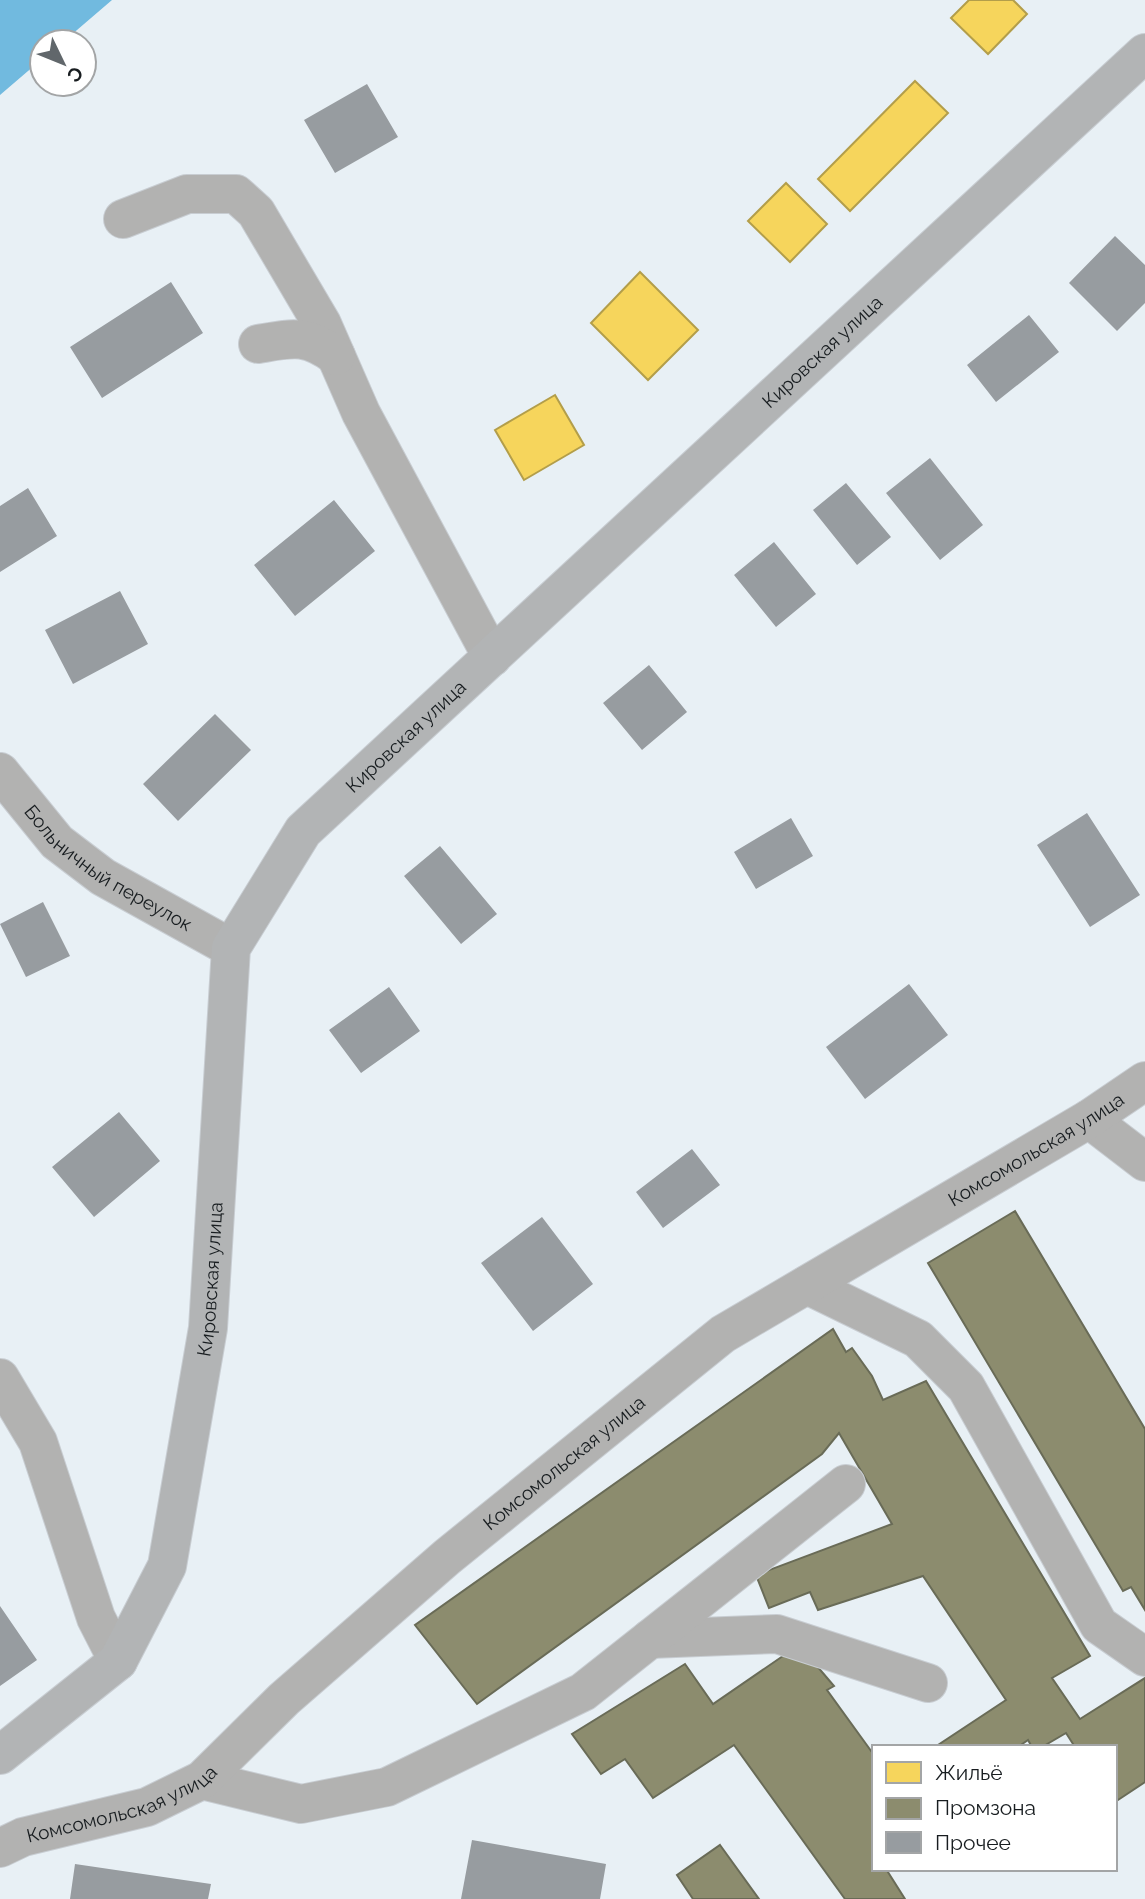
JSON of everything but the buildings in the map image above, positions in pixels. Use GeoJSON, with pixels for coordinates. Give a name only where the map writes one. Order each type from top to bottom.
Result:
{"type":"FeatureCollection","features":[{"type":"Feature","properties":{"kind":"main road","name":"Кировская улица"},"geometry":{"type":"LineString","coordinates":[[118,1661],[167,1566],[208,1328],[231,948],[303,831],[1145,53]]}},
{"type":"Feature","properties":{"kind":"main road"},"geometry":{"type":"LineString","coordinates":[[0,1755],[118,1661]]}},
{"type":"Feature","properties":{"kind":"street"},"geometry":{"type":"LineString","coordinates":[[123,219],[187,194],[236,194],[256,212],[322,324],[360,412],[492,657]]}},
{"type":"Feature","properties":{"kind":"street"},"geometry":{"type":"LineString","coordinates":[[258,344],[294,337],[317,341],[336,356]]}},
{"type":"Feature","properties":{"kind":"street","name":"Больничный переулок"},"geometry":{"type":"LineString","coordinates":[[0,772],[57,842],[103,877],[231,948]]}},
{"type":"Feature","properties":{"kind":"street","name":"Комсомольская улица"},"geometry":{"type":"LineString","coordinates":[[0,1848],[23,1837],[147,1807],[202,1780],[284,1699],[447,1557],[723,1335],[1089,1119],[1145,1081]]}},
{"type":"Feature","properties":{"kind":"street"},"geometry":{"type":"LineString","coordinates":[[1089,1119],[1145,1162]]}},
{"type":"Feature","properties":{"kind":"street"},"geometry":{"type":"LineString","coordinates":[[807,1285],[918,1339],[966,1387],[1099,1625],[1145,1657]]}},
{"type":"Feature","properties":{"kind":"street"},"geometry":{"type":"LineString","coordinates":[[0,1378],[38,1441],[96,1618],[118,1661]]}},
{"type":"Feature","properties":{"kind":"street"},"geometry":{"type":"LineString","coordinates":[[202,1780],[301,1804],[387,1787],[583,1692],[846,1484]]}},
{"type":"Feature","properties":{"kind":"street"},"geometry":{"type":"LineString","coordinates":[[650,1639],[777,1634],[928,1683]]}},
{"type":"Feature","properties":{"kind":"water"},"geometry":{"type":"Polygon","coordinates":[[[0,0],[112,0],[79,28],[28,28],[28,71],[0,95],[0,0]]]}}]}
